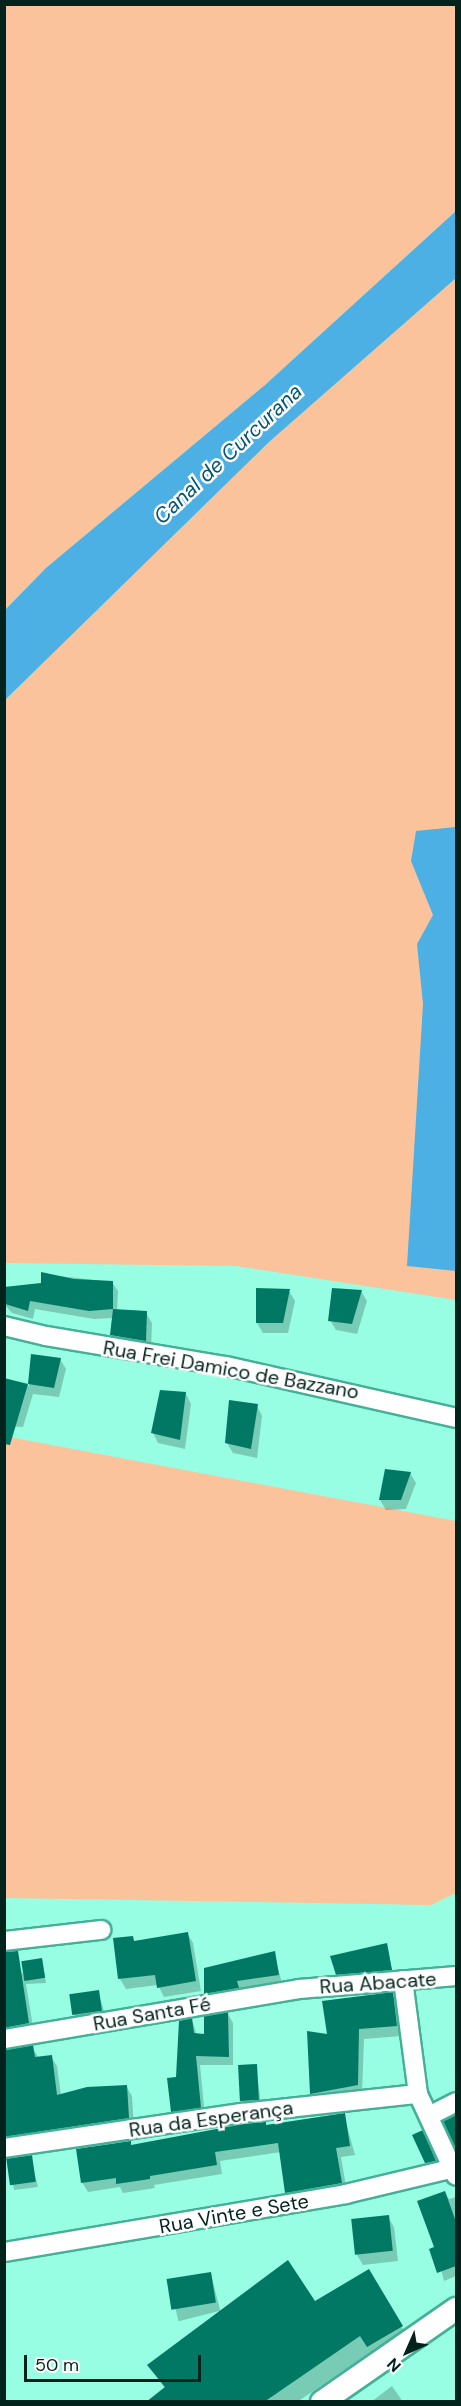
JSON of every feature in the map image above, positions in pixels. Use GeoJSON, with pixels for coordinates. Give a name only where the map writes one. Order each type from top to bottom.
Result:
{"type":"FeatureCollection","features":[{"type":"Feature","properties":{"kind":"street","name":"Rua Frei Damico de Bazzano"},"geometry":{"type":"LineString","coordinates":[[4,1326],[46,1336],[271,1375],[456,1418]]}},
{"type":"Feature","properties":{"kind":"street"},"geometry":{"type":"LineString","coordinates":[[4,1941],[101,1930]]}},
{"type":"Feature","properties":{"kind":"street","name":"Rua Abacate"},"geometry":{"type":"LineString","coordinates":[[299,1989],[456,1976]]}},
{"type":"Feature","properties":{"kind":"street"},"geometry":{"type":"LineString","coordinates":[[403,1980],[418,2094],[455,2172]]}},
{"type":"Feature","properties":{"kind":"street","name":"Rua Santa Fé"},"geometry":{"type":"LineString","coordinates":[[4,2038],[299,1989]]}},
{"type":"Feature","properties":{"kind":"street","name":"Rua da Esperança"},"geometry":{"type":"LineString","coordinates":[[4,2148],[242,2113],[418,2094]]}},
{"type":"Feature","properties":{"kind":"street"},"geometry":{"type":"LineString","coordinates":[[429,2116],[456,2102]]}},
{"type":"Feature","properties":{"kind":"street","name":"Rua Vinte e Sete"},"geometry":{"type":"LineString","coordinates":[[4,2252],[346,2194],[455,2172]]}},
{"type":"Feature","properties":{"kind":"street"},"geometry":{"type":"LineString","coordinates":[[322,2402],[456,2309]]}},
{"type":"Feature","properties":{"kind":"shaded area"},"geometry":{"type":"Polygon","coordinates":[[[5,5],[456,5],[456,211],[265,385],[46,568],[5,610],[5,5]]]}},
{"type":"Feature","properties":{"kind":"shaded area"},"geometry":{"type":"Polygon","coordinates":[[[456,278],[456,1300],[236,1266],[6,1263],[5,1270],[5,700],[269,442],[456,278]]]}},
{"type":"Feature","properties":{"kind":"shaded area"},"geometry":{"type":"Polygon","coordinates":[[[4,1436],[456,1521],[456,1893],[431,1905],[5,1898],[4,1436]]]}},
{"type":"Feature","properties":{"kind":"water","name":"Canal de Curcurana"},"geometry":{"type":"Polygon","coordinates":[[[456,211],[456,278],[269,442],[5,700],[5,610],[46,568],[265,385],[456,211]]]}},
{"type":"Feature","properties":{"kind":"water"},"geometry":{"type":"Polygon","coordinates":[[[456,827],[456,1271],[407,1266],[423,1004],[417,944],[433,915],[411,861],[416,831],[456,827]]]}},
{"type":"Feature","properties":{"kind":"building"},"geometry":{"type":"Polygon","coordinates":[[[41,1272],[74,1279],[113,1281],[113,1309],[89,1311],[30,1301],[28,1311],[5,1304],[4,1287],[41,1283],[41,1272]]]}},
{"type":"Feature","properties":{"kind":"building"},"geometry":{"type":"Polygon","coordinates":[[[256,1288],[290,1289],[283,1323],[256,1323],[256,1288]]]}},
{"type":"Feature","properties":{"kind":"building"},"geometry":{"type":"Polygon","coordinates":[[[332,1288],[362,1290],[352,1324],[328,1321],[332,1288]]]}},
{"type":"Feature","properties":{"kind":"building"},"geometry":{"type":"Polygon","coordinates":[[[113,1309],[147,1311],[146,1341],[110,1335],[113,1309]]]}},
{"type":"Feature","properties":{"kind":"building"},"geometry":{"type":"Polygon","coordinates":[[[31,1354],[61,1358],[54,1388],[28,1384],[31,1354]]]}},
{"type":"Feature","properties":{"kind":"building"},"geometry":{"type":"Polygon","coordinates":[[[4,1378],[28,1384],[10,1445],[4,1444],[4,1378]]]}},
{"type":"Feature","properties":{"kind":"building"},"geometry":{"type":"Polygon","coordinates":[[[160,1390],[186,1392],[180,1440],[151,1433],[160,1390]]]}},
{"type":"Feature","properties":{"kind":"building"},"geometry":{"type":"Polygon","coordinates":[[[229,1400],[258,1404],[251,1449],[225,1443],[229,1400]]]}},
{"type":"Feature","properties":{"kind":"building"},"geometry":{"type":"Polygon","coordinates":[[[385,1469],[411,1472],[401,1500],[379,1500],[385,1469]]]}},
{"type":"Feature","properties":{"kind":"building"},"geometry":{"type":"Polygon","coordinates":[[[188,1932],[196,1981],[157,1988],[155,1975],[118,1979],[113,1938],[133,1936],[134,1941],[188,1932]]]}},
{"type":"Feature","properties":{"kind":"building"},"geometry":{"type":"Polygon","coordinates":[[[387,1943],[392,1970],[336,1975],[330,1956],[387,1943]]]}},
{"type":"Feature","properties":{"kind":"building"},"geometry":{"type":"Polygon","coordinates":[[[18,1951],[29,2023],[4,2028],[4,1952],[18,1951]]]}},
{"type":"Feature","properties":{"kind":"building"},"geometry":{"type":"Polygon","coordinates":[[[275,1951],[279,1975],[237,1981],[239,1988],[204,1994],[204,1968],[275,1951]]]}},
{"type":"Feature","properties":{"kind":"building"},"geometry":{"type":"Polygon","coordinates":[[[42,1958],[45,1978],[24,1981],[21,1961],[42,1958]]]}},
{"type":"Feature","properties":{"kind":"building"},"geometry":{"type":"Polygon","coordinates":[[[99,1990],[102,2011],[72,2015],[69,1994],[99,1990]]]}},
{"type":"Feature","properties":{"kind":"building"},"geometry":{"type":"Polygon","coordinates":[[[393,1992],[397,2026],[359,2029],[358,2085],[310,2094],[307,2031],[327,2034],[322,2001],[393,1992]]]}},
{"type":"Feature","properties":{"kind":"building"},"geometry":{"type":"Polygon","coordinates":[[[228,2012],[229,2057],[196,2056],[201,2108],[171,2112],[167,2078],[176,2077],[179,2021],[192,2018],[194,2033],[204,2034],[204,2016],[228,2012]]]}},
{"type":"Feature","properties":{"kind":"building"},"geometry":{"type":"Polygon","coordinates":[[[33,2045],[35,2057],[52,2055],[57,2095],[87,2087],[127,2085],[129,2118],[4,2137],[4,2050],[33,2045]]]}},
{"type":"Feature","properties":{"kind":"building"},"geometry":{"type":"Polygon","coordinates":[[[257,2064],[259,2100],[240,2101],[238,2065],[257,2064]]]}},
{"type":"Feature","properties":{"kind":"building"},"geometry":{"type":"Polygon","coordinates":[[[345,2113],[350,2146],[336,2148],[342,2183],[285,2193],[278,2143],[215,2152],[217,2165],[150,2176],[150,2179],[116,2184],[116,2178],[81,2183],[76,2149],[131,2141],[131,2145],[243,2124],[266,2122],[266,2125],[345,2113]]]}},
{"type":"Feature","properties":{"kind":"building"},"geometry":{"type":"Polygon","coordinates":[[[456,2115],[456,2147],[455,2147],[443,2121],[456,2115]]]}},
{"type":"Feature","properties":{"kind":"building"},"geometry":{"type":"Polygon","coordinates":[[[423,2130],[436,2161],[425,2163],[412,2135],[423,2130]]]}},
{"type":"Feature","properties":{"kind":"building"},"geometry":{"type":"Polygon","coordinates":[[[32,2155],[36,2182],[10,2185],[6,2159],[32,2155]]]}},
{"type":"Feature","properties":{"kind":"building"},"geometry":{"type":"Polygon","coordinates":[[[445,2191],[456,2222],[456,2266],[437,2273],[429,2249],[434,2247],[417,2201],[445,2191]]]}},
{"type":"Feature","properties":{"kind":"building"},"geometry":{"type":"Polygon","coordinates":[[[389,2215],[393,2251],[355,2255],[351,2219],[389,2215]]]}},
{"type":"Feature","properties":{"kind":"building"},"geometry":{"type":"Polygon","coordinates":[[[288,2260],[315,2301],[369,2269],[403,2326],[367,2347],[360,2336],[264,2402],[146,2402],[165,2387],[147,2365],[288,2260]]]}},
{"type":"Feature","properties":{"kind":"building"},"geometry":{"type":"Polygon","coordinates":[[[211,2272],[216,2303],[171,2310],[167,2279],[211,2272]]]}}]}
